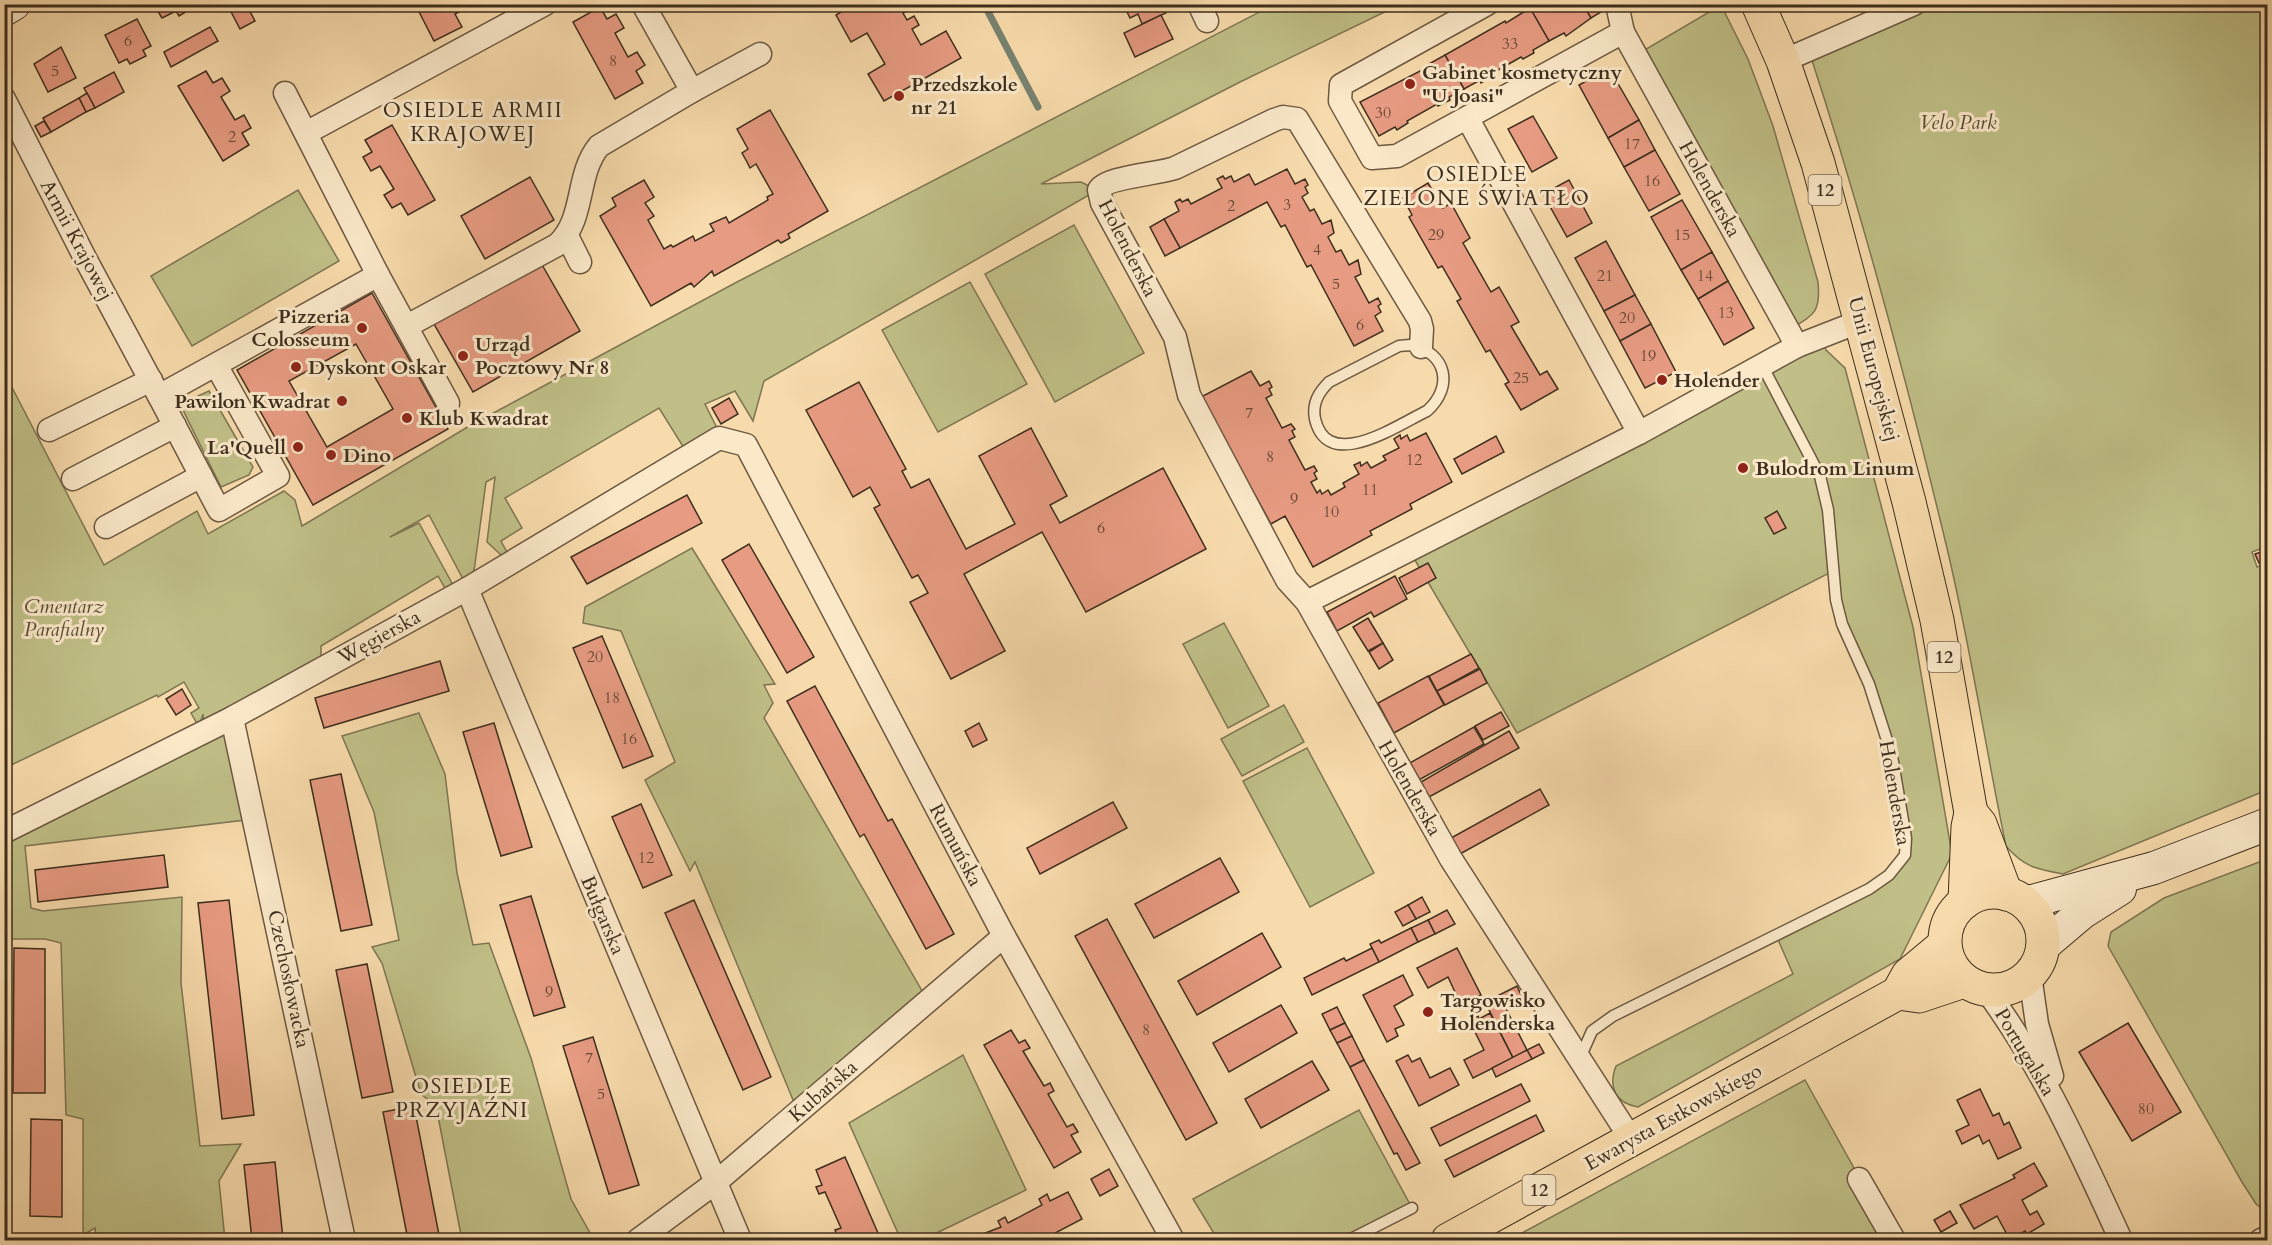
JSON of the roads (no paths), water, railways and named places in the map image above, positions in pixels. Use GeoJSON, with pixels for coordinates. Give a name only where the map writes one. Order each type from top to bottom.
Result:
{"type":"FeatureCollection","features":[{"type":"Feature","properties":{"kind":"main road","name":"Unii Europejskiej"},"geometry":{"type":"LineString","coordinates":[[1758,4],[1783,61],[1818,163],[1927,576],[1971,813],[1968,826],[1965,902]]}},
{"type":"Feature","properties":{"kind":"main road","name":"Unii Europejskiej"},"geometry":{"type":"LineString","coordinates":[[1971,813],[1980,824],[2016,898]]}},
{"type":"Feature","properties":{"kind":"main road"},"geometry":{"type":"LineString","coordinates":[[1975,985],[1947,959],[1944,945],[1946,928],[1953,913],[1965,902],[1978,895],[2016,898]]}},
{"type":"Feature","properties":{"kind":"main road","name":"12"},"geometry":{"type":"LineString","coordinates":[[1975,985],[2002,990],[2017,985],[2037,960],[2042,930],[2036,915],[2016,898]]}},
{"type":"Feature","properties":{"kind":"main road","name":"Ewarysta Estkowskiego"},"geometry":{"type":"LineString","coordinates":[[1448,1240],[1898,993],[1908,975],[1944,945]]}},
{"type":"Feature","properties":{"kind":"main road","name":"Ewarysta Estkowskiego"},"geometry":{"type":"LineString","coordinates":[[1898,993],[1919,996],[1975,985]]}},
{"type":"Feature","properties":{"kind":"street"},"geometry":{"type":"LineString","coordinates":[[4,9],[14,4]]}},
{"type":"Feature","properties":{"kind":"street"},"geometry":{"type":"LineString","coordinates":[[306,133],[545,4]]}},
{"type":"Feature","properties":{"kind":"street"},"geometry":{"type":"LineString","coordinates":[[643,4],[692,91]]}},
{"type":"Feature","properties":{"kind":"street"},"geometry":{"type":"LineString","coordinates":[[1487,4],[1345,81],[1339,90],[1340,101],[1372,158],[1397,156],[1623,32]]}},
{"type":"Feature","properties":{"kind":"street","name":"Holenderska"},"geometry":{"type":"LineString","coordinates":[[1617,4],[1623,32],[1797,346]]}},
{"type":"Feature","properties":{"kind":"street"},"geometry":{"type":"LineString","coordinates":[[1783,61],[1914,4]]}},
{"type":"Feature","properties":{"kind":"street"},"geometry":{"type":"LineString","coordinates":[[407,326],[557,245],[567,236],[573,226],[587,168],[591,156],[599,146],[760,54]]}},
{"type":"Feature","properties":{"kind":"street"},"geometry":{"type":"LineString","coordinates":[[285,93],[378,275],[448,403]]}},
{"type":"Feature","properties":{"kind":"street","name":"Armii Krajowej"},"geometry":{"type":"LineString","coordinates":[[4,99],[85,258],[219,510],[278,476],[216,365]]}},
{"type":"Feature","properties":{"kind":"street","name":"Holenderska"},"geometry":{"type":"LineString","coordinates":[[1421,347],[1420,321],[1297,119],[1283,117],[1274,120],[1175,168],[1158,174],[1108,181],[1102,184],[1099,190],[1102,202],[1175,337],[1189,395],[1287,580],[1307,602],[1451,859],[1631,1139]]}},
{"type":"Feature","properties":{"kind":"street"},"geometry":{"type":"LineString","coordinates":[[1468,119],[1639,433]]}},
{"type":"Feature","properties":{"kind":"street"},"geometry":{"type":"LineString","coordinates":[[567,236],[580,262]]}},
{"type":"Feature","properties":{"kind":"street"},"geometry":{"type":"LineString","coordinates":[[49,430],[216,365],[378,275]]}},
{"type":"Feature","properties":{"kind":"street"},"geometry":{"type":"LineString","coordinates":[[1307,602],[1639,433],[1797,346],[1861,321]]}},
{"type":"Feature","properties":{"kind":"street"},"geometry":{"type":"LineString","coordinates":[[73,479],[175,426]]}},
{"type":"Feature","properties":{"kind":"street","name":"Węgierska"},"geometry":{"type":"LineString","coordinates":[[4,832],[232,718],[467,589],[719,438],[746,445]]}},
{"type":"Feature","properties":{"kind":"street","name":"Rumuńska"},"geometry":{"type":"LineString","coordinates":[[746,445],[1004,936],[1173,1240]]}},
{"type":"Feature","properties":{"kind":"street"},"geometry":{"type":"LineString","coordinates":[[106,527],[201,476]]}},
{"type":"Feature","properties":{"kind":"street","name":"Bułgarska"},"geometry":{"type":"LineString","coordinates":[[467,589],[740,1240]]}},
{"type":"Feature","properties":{"kind":"street","name":"Czechosłowacka"},"geometry":{"type":"LineString","coordinates":[[232,718],[344,1240]]}},
{"type":"Feature","properties":{"kind":"street"},"geometry":{"type":"LineString","coordinates":[[2016,898],[2154,868],[2268,824]]}},
{"type":"Feature","properties":{"kind":"street"},"geometry":{"type":"LineString","coordinates":[[2037,960],[2082,913],[2154,868]]}},
{"type":"Feature","properties":{"kind":"street","name":"Kubańska"},"geometry":{"type":"LineString","coordinates":[[638,1240],[715,1183],[1004,936]]}},
{"type":"Feature","properties":{"kind":"street","name":"Portugalska"},"geometry":{"type":"LineString","coordinates":[[2037,960],[2037,1024],[2063,1115]]}},
{"type":"Feature","properties":{"kind":"street","name":"Portugalska"},"geometry":{"type":"LineString","coordinates":[[1975,985],[2016,1031],[2063,1115],[2121,1240]]}},
{"type":"Feature","properties":{"kind":"street"},"geometry":{"type":"LineString","coordinates":[[1860,1179],[1894,1240]]}},
{"type":"Feature","properties":{"kind":"street"},"geometry":{"type":"LineString","coordinates":[[2261,1240],[2268,1237]]}},
{"type":"Feature","properties":{"kind":"lane"},"geometry":{"type":"LineString","coordinates":[[1399,346],[1421,347],[1438,361],[1443,372],[1441,394],[1427,411],[1356,446],[1333,442],[1323,435],[1317,425],[1315,401],[1329,382],[1399,346]]}},
{"type":"Feature","properties":{"kind":"lane","name":"Holenderska"},"geometry":{"type":"LineString","coordinates":[[1580,1058],[1592,1031],[1613,1016],[1869,889],[1889,875],[1905,855],[1906,838],[1892,756],[1869,684],[1842,624],[1836,600],[1828,510],[1820,477],[1762,365]]}},
{"type":"Feature","properties":{"kind":"lane"},"geometry":{"type":"LineString","coordinates":[[1349,1240],[1412,1208]]}},
{"type":"Feature","properties":{"kind":"waterway"},"geometry":{"type":"LineString","coordinates":[[984,4],[1038,107]]}},
{"type":"Feature","properties":{"kind":"place","name":"Gabinet kosmetyczny \"U Joasi\""},"geometry":{"type":"Point","coordinates":[1410,84]}},
{"type":"Feature","properties":{"kind":"place","name":"Przedszkole nr 21"},"geometry":{"type":"Point","coordinates":[899,96]}},
{"type":"Feature","properties":{"kind":"place","name":"Pizzeria Colosseum"},"geometry":{"type":"Point","coordinates":[362,328]}},
{"type":"Feature","properties":{"kind":"place","name":"Urząd Pocztowy Nr 8"},"geometry":{"type":"Point","coordinates":[463,356]}},
{"type":"Feature","properties":{"kind":"place","name":"Dyskont Oskar"},"geometry":{"type":"Point","coordinates":[296,367]}},
{"type":"Feature","properties":{"kind":"place","name":"Holender"},"geometry":{"type":"Point","coordinates":[1662,380]}},
{"type":"Feature","properties":{"kind":"place","name":"Pawilon Kwadrat"},"geometry":{"type":"Point","coordinates":[342,401]}},
{"type":"Feature","properties":{"kind":"place","name":"Klub Kwadrat"},"geometry":{"type":"Point","coordinates":[407,418]}},
{"type":"Feature","properties":{"kind":"place","name":"La'Quell"},"geometry":{"type":"Point","coordinates":[298,447]}},
{"type":"Feature","properties":{"kind":"place","name":"Dino"},"geometry":{"type":"Point","coordinates":[331,455]}},
{"type":"Feature","properties":{"kind":"place","name":"Bulodrom Linum"},"geometry":{"type":"Point","coordinates":[1743,468]}},
{"type":"Feature","properties":{"kind":"place","name":"Targowisko Holenderska"},"geometry":{"type":"Point","coordinates":[1428,1012]}},
{"type":"Feature","properties":{"kind":"district","name":"OSIEDLE ARMII KRAJOWEJ"},"geometry":{"type":"Point","coordinates":[473,122]}},
{"type":"Feature","properties":{"kind":"district","name":"OSIEDLE ZIELONE ŚWIATŁO"},"geometry":{"type":"Point","coordinates":[1477,186]}},
{"type":"Feature","properties":{"kind":"district","name":"OSIEDLE PRZYJAŹNI"},"geometry":{"type":"Point","coordinates":[462,1098]}},
{"type":"Feature","properties":{"kind":"park label","name":"Velo Park"},"geometry":{"type":"Point","coordinates":[1958,122]}},
{"type":"Feature","properties":{"kind":"park label","name":"Cmentarz Parafialny"},"geometry":{"type":"Point","coordinates":[64,618]}}]}
